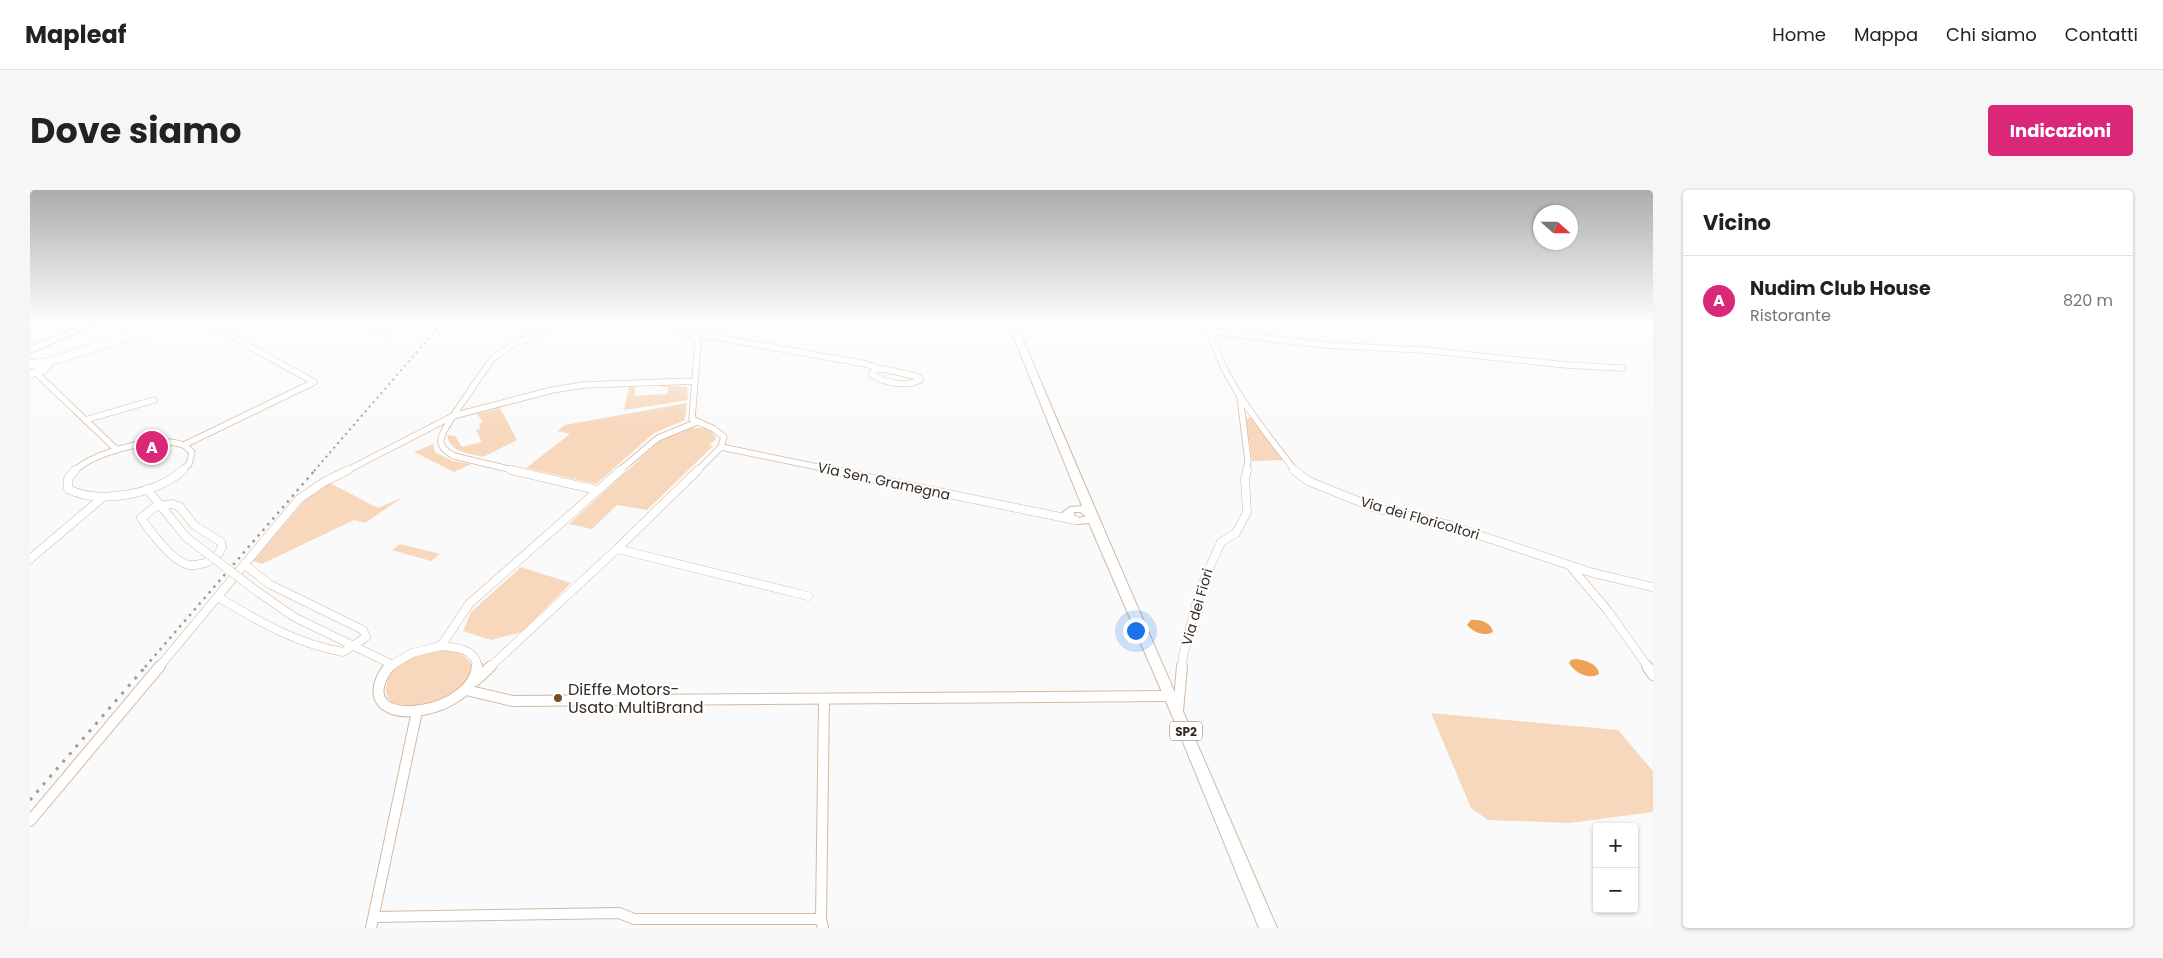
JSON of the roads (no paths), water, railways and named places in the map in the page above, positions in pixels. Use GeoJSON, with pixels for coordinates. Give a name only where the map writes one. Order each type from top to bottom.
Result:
{"type":"FeatureCollection","features":[{"type":"Feature","properties":{"kind":"main road"},"geometry":{"type":"LineString","coordinates":[[1026,357],[1084,496],[1080,515]]}},
{"type":"Feature","properties":{"kind":"main road","name":"SP2"},"geometry":{"type":"LineString","coordinates":[[1080,515],[1100,535],[1178,713],[1268,928]]}},
{"type":"Feature","properties":{"kind":"street"},"geometry":{"type":"LineString","coordinates":[[30,364],[46,363],[63,357]]}},
{"type":"Feature","properties":{"kind":"street"},"geometry":{"type":"LineString","coordinates":[[184,445],[314,382],[269,357]]}},
{"type":"Feature","properties":{"kind":"street"},"geometry":{"type":"LineString","coordinates":[[494,357],[453,416],[439,440],[440,446],[445,452],[466,460],[597,490]]}},
{"type":"Feature","properties":{"kind":"street"},"geometry":{"type":"LineString","coordinates":[[466,690],[477,673],[478,665],[475,658],[462,648],[441,646],[410,653],[393,664],[380,681],[378,690],[380,698],[393,709],[417,711],[444,704],[466,690],[617,549],[721,447],[724,437],[714,429],[692,419],[697,357]]}},
{"type":"Feature","properties":{"kind":"street"},"geometry":{"type":"LineString","coordinates":[[831,357],[866,364],[880,369],[914,374],[920,380],[912,384],[904,384],[872,375],[874,370],[880,369]]}},
{"type":"Feature","properties":{"kind":"street","name":"Via dei Floricoltori"},"geometry":{"type":"LineString","coordinates":[[1218,357],[1240,395],[1296,472],[1308,481],[1375,508],[1449,525],[1515,546],[1571,567],[1634,584],[1653,587]]}},
{"type":"Feature","properties":{"kind":"street"},"geometry":{"type":"LineString","coordinates":[[1494,357],[1566,365],[1622,368]]}},
{"type":"Feature","properties":{"kind":"street"},"geometry":{"type":"LineString","coordinates":[[46,363],[48,364],[47,367],[33,373],[116,450]]}},
{"type":"Feature","properties":{"kind":"street"},"geometry":{"type":"LineString","coordinates":[[30,821],[306,493],[453,416],[552,390],[584,385],[695,382]]}},
{"type":"Feature","properties":{"kind":"street","name":"Via dei Fiori"},"geometry":{"type":"LineString","coordinates":[[1178,713],[1183,656],[1200,589],[1221,542],[1236,534],[1247,512],[1245,479],[1248,461],[1240,395]]}},
{"type":"Feature","properties":{"kind":"street"},"geometry":{"type":"LineString","coordinates":[[85,420],[154,400]]}},
{"type":"Feature","properties":{"kind":"street"},"geometry":{"type":"LineString","coordinates":[[441,646],[468,604],[597,490],[658,438],[697,422]]}},
{"type":"Feature","properties":{"kind":"street"},"geometry":{"type":"LineString","coordinates":[[169,442],[184,445],[189,448],[193,456],[186,467],[170,478],[147,489],[102,498],[77,495],[68,489],[68,481],[81,467],[116,450],[150,443],[169,442]]}},
{"type":"Feature","properties":{"kind":"street","name":"Via Sen. Gramegna"},"geometry":{"type":"LineString","coordinates":[[721,447],[1046,514],[1080,515]]}},
{"type":"Feature","properties":{"kind":"street"},"geometry":{"type":"LineString","coordinates":[[147,489],[186,537],[258,592],[294,617],[393,664]]}},
{"type":"Feature","properties":{"kind":"street"},"geometry":{"type":"LineString","coordinates":[[30,559],[102,498]]}},
{"type":"Feature","properties":{"kind":"street"},"geometry":{"type":"LineString","coordinates":[[172,504],[180,507],[194,525],[221,542],[223,545],[222,550],[206,562],[189,565],[184,563],[162,543],[141,518],[144,513],[160,505],[172,504]]}},
{"type":"Feature","properties":{"kind":"street"},"geometry":{"type":"LineString","coordinates":[[617,549],[808,596]]}},
{"type":"Feature","properties":{"kind":"street"},"geometry":{"type":"LineString","coordinates":[[218,597],[275,630],[325,650],[343,652],[366,637],[362,630],[269,584],[245,565]]}},
{"type":"Feature","properties":{"kind":"street"},"geometry":{"type":"LineString","coordinates":[[1571,567],[1608,611],[1653,675]]}},
{"type":"Feature","properties":{"kind":"street"},"geometry":{"type":"LineString","coordinates":[[466,690],[513,701],[1170,696]]}},
{"type":"Feature","properties":{"kind":"street"},"geometry":{"type":"LineString","coordinates":[[417,711],[373,923],[619,913],[634,920],[822,924],[824,699]]}},
{"type":"Feature","properties":{"kind":"railway"},"geometry":{"type":"LineString","coordinates":[[314,471],[412,357]]}},
{"type":"Feature","properties":{"kind":"railway"},"geometry":{"type":"LineString","coordinates":[[145,667],[315,470]]}},
{"type":"Feature","properties":{"kind":"railway"},"geometry":{"type":"LineString","coordinates":[[30,800],[146,666]]}},
{"type":"Feature","properties":{"kind":"place","name":"Nudim Club House"},"geometry":{"type":"Point","coordinates":[152,447]}},
{"type":"Feature","properties":{"kind":"place","name":"DiEffe Motors- Usato MultiBrand"},"geometry":{"type":"Point","coordinates":[558,698]}}]}
